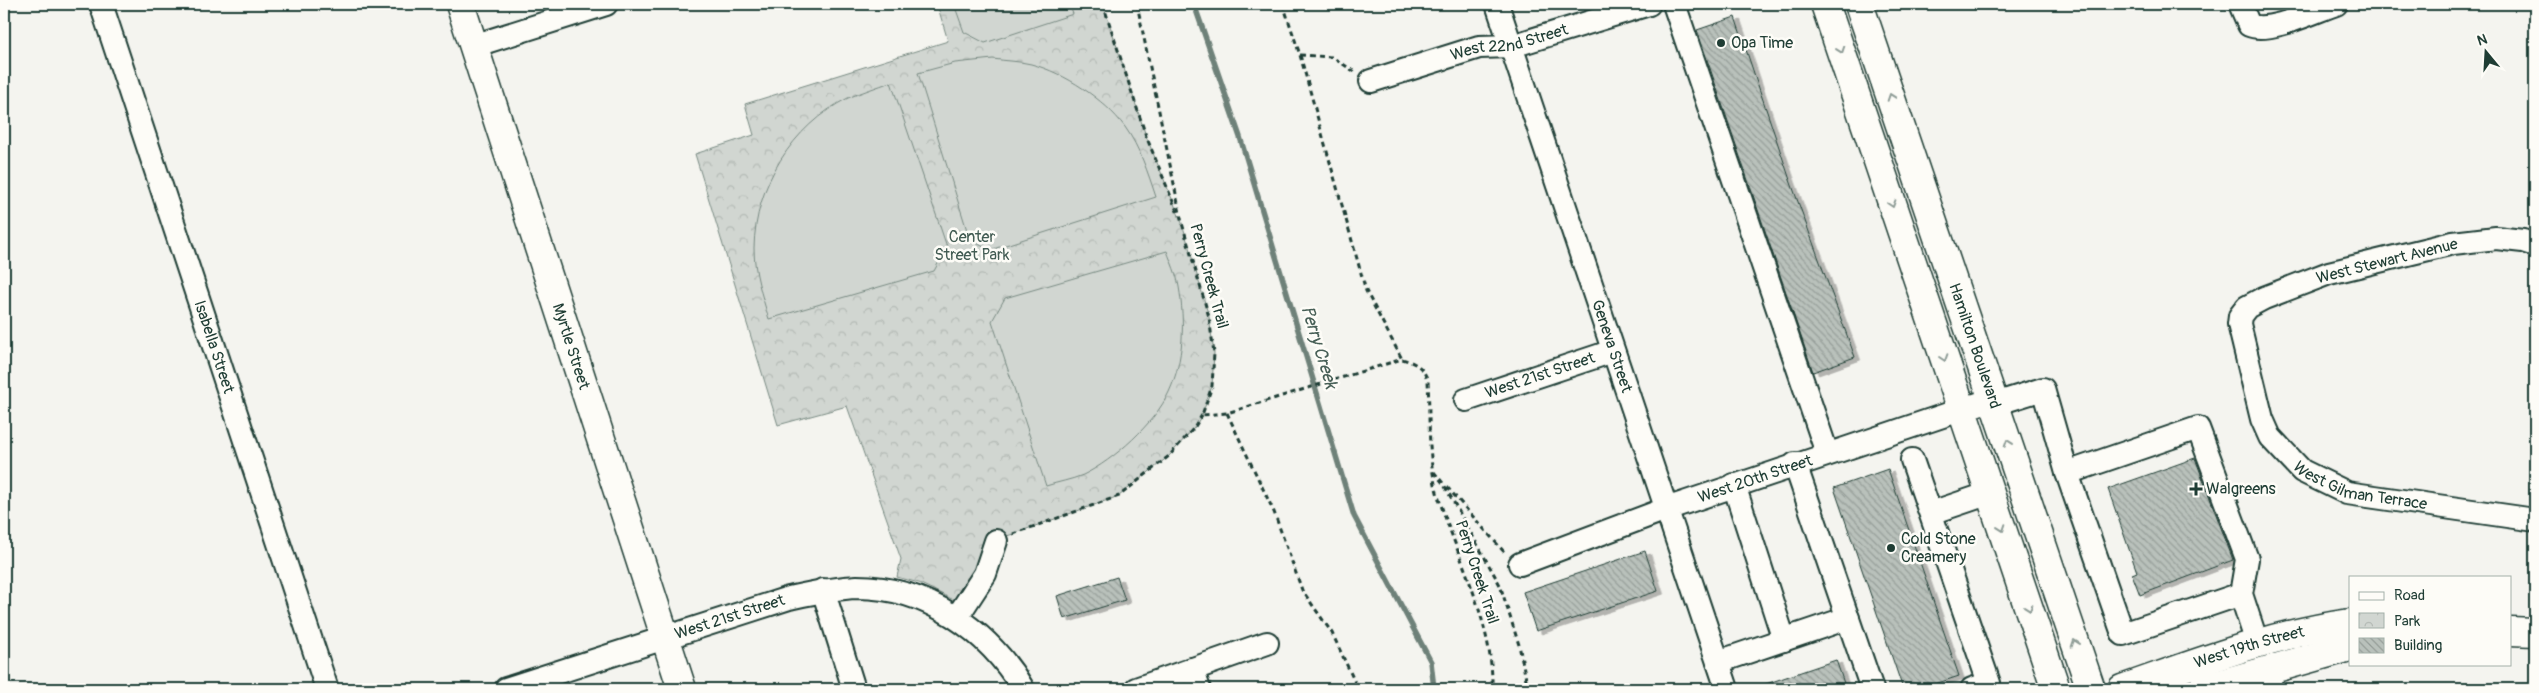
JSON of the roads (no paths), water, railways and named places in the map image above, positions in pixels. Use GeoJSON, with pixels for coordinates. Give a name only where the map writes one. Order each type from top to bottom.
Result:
{"type":"FeatureCollection","features":[{"type":"Feature","properties":{"kind":"main road","name":"Myrtle Street"},"geometry":{"type":"LineString","coordinates":[[460,4],[682,689]]}},
{"type":"Feature","properties":{"kind":"main road","name":"Hamilton Boulevard"},"geometry":{"type":"LineString","coordinates":[[1825,4],[2056,689]]}},
{"type":"Feature","properties":{"kind":"main road","name":"Hamilton Boulevard"},"geometry":{"type":"LineString","coordinates":[[1859,4],[2091,689]]}},
{"type":"Feature","properties":{"kind":"main road","name":"West 19th Street"},"geometry":{"type":"LineString","coordinates":[[2122,689],[2257,643],[2316,628],[2349,623]]}},
{"type":"Feature","properties":{"kind":"main road"},"geometry":{"type":"LineString","coordinates":[[2269,680],[2273,658],[2294,649],[2326,640],[2349,628]]}},
{"type":"Feature","properties":{"kind":"main road"},"geometry":{"type":"LineString","coordinates":[[2512,631],[2535,632]]}},
{"type":"Feature","properties":{"kind":"main road"},"geometry":{"type":"LineString","coordinates":[[2190,689],[2244,664],[2257,643]]}},
{"type":"Feature","properties":{"kind":"main road","name":"West 19th Street"},"geometry":{"type":"LineString","coordinates":[[2202,689],[2269,680],[2349,646]]}},
{"type":"Feature","properties":{"kind":"street","name":"Isabella Street"},"geometry":{"type":"LineString","coordinates":[[100,4],[327,689]]}},
{"type":"Feature","properties":{"kind":"street"},"geometry":{"type":"LineString","coordinates":[[473,46],[606,4]]}},
{"type":"Feature","properties":{"kind":"street","name":"Geneva Street"},"geometry":{"type":"LineString","coordinates":[[1497,4],[1727,689]]}},
{"type":"Feature","properties":{"kind":"street","name":"West 22nd Street"},"geometry":{"type":"LineString","coordinates":[[1371,81],[1479,47],[1512,46],[1649,4]]}},
{"type":"Feature","properties":{"kind":"street"},"geometry":{"type":"LineString","coordinates":[[1674,4],[1827,453]]}},
{"type":"Feature","properties":{"kind":"street"},"geometry":{"type":"LineString","coordinates":[[2240,4],[2249,25],[2257,29],[2336,4]]}},
{"type":"Feature","properties":{"kind":"street","name":"West Stewart Avenue"},"geometry":{"type":"LineString","coordinates":[[2250,367],[2239,324],[2240,316],[2247,307],[2264,298],[2329,273],[2454,243],[2496,238],[2535,245]]}},
{"type":"Feature","properties":{"kind":"street","name":"West 21st Street"},"geometry":{"type":"LineString","coordinates":[[1466,400],[1613,351]]}},
{"type":"Feature","properties":{"kind":"street","name":"West Gilman Terrace"},"geometry":{"type":"LineString","coordinates":[[2250,367],[2262,419],[2270,437],[2302,471],[2347,493],[2535,520]]}},
{"type":"Feature","properties":{"kind":"street","name":"West 20th Street"},"geometry":{"type":"LineString","coordinates":[[1520,564],[1666,509],[1827,453],[1961,409],[2043,389],[2067,474]]}},
{"type":"Feature","properties":{"kind":"street"},"geometry":{"type":"LineString","coordinates":[[2241,594],[2123,634],[2067,474],[2198,428],[2247,560],[2241,594],[2257,643]]}},
{"type":"Feature","properties":{"kind":"street"},"geometry":{"type":"LineString","coordinates":[[1912,460],[1989,683],[1972,689]]}},
{"type":"Feature","properties":{"kind":"street"},"geometry":{"type":"LineString","coordinates":[[1795,464],[1872,689]]}},
{"type":"Feature","properties":{"kind":"street"},"geometry":{"type":"LineString","coordinates":[[1734,485],[1784,640]]}},
{"type":"Feature","properties":{"kind":"street"},"geometry":{"type":"LineString","coordinates":[[1931,513],[1990,493]]}},
{"type":"Feature","properties":{"kind":"street"},"geometry":{"type":"LineString","coordinates":[[956,617],[985,574],[996,540]]}},
{"type":"Feature","properties":{"kind":"street","name":"West 21st Street"},"geometry":{"type":"LineString","coordinates":[[506,689],[789,598],[823,590],[858,587],[889,591],[933,605],[956,617],[986,640],[1009,666],[1023,689]]}},
{"type":"Feature","properties":{"kind":"street"},"geometry":{"type":"LineString","coordinates":[[823,590],[854,689]]}},
{"type":"Feature","properties":{"kind":"street"},"geometry":{"type":"LineString","coordinates":[[1718,662],[1848,618]]}},
{"type":"Feature","properties":{"kind":"street"},"geometry":{"type":"LineString","coordinates":[[1136,689],[1196,679],[1267,643]]}},
{"type":"Feature","properties":{"kind":"waterway","name":"Perry Creek"},"geometry":{"type":"LineString","coordinates":[[1194,4],[1240,137],[1354,516],[1431,662],[1434,689]]}},
{"type":"Feature","properties":{"kind":"place","name":"Opa Time"},"geometry":{"type":"Point","coordinates":[1721,43]}},
{"type":"Feature","properties":{"kind":"place","name":"Walgreens"},"geometry":{"type":"Point","coordinates":[2196,489]}},
{"type":"Feature","properties":{"kind":"place","name":"Cold Stone Creamery"},"geometry":{"type":"Point","coordinates":[1891,548]}},
{"type":"Feature","properties":{"kind":"park label","name":"Center Street Park"},"geometry":{"type":"Point","coordinates":[972,246]}}]}
